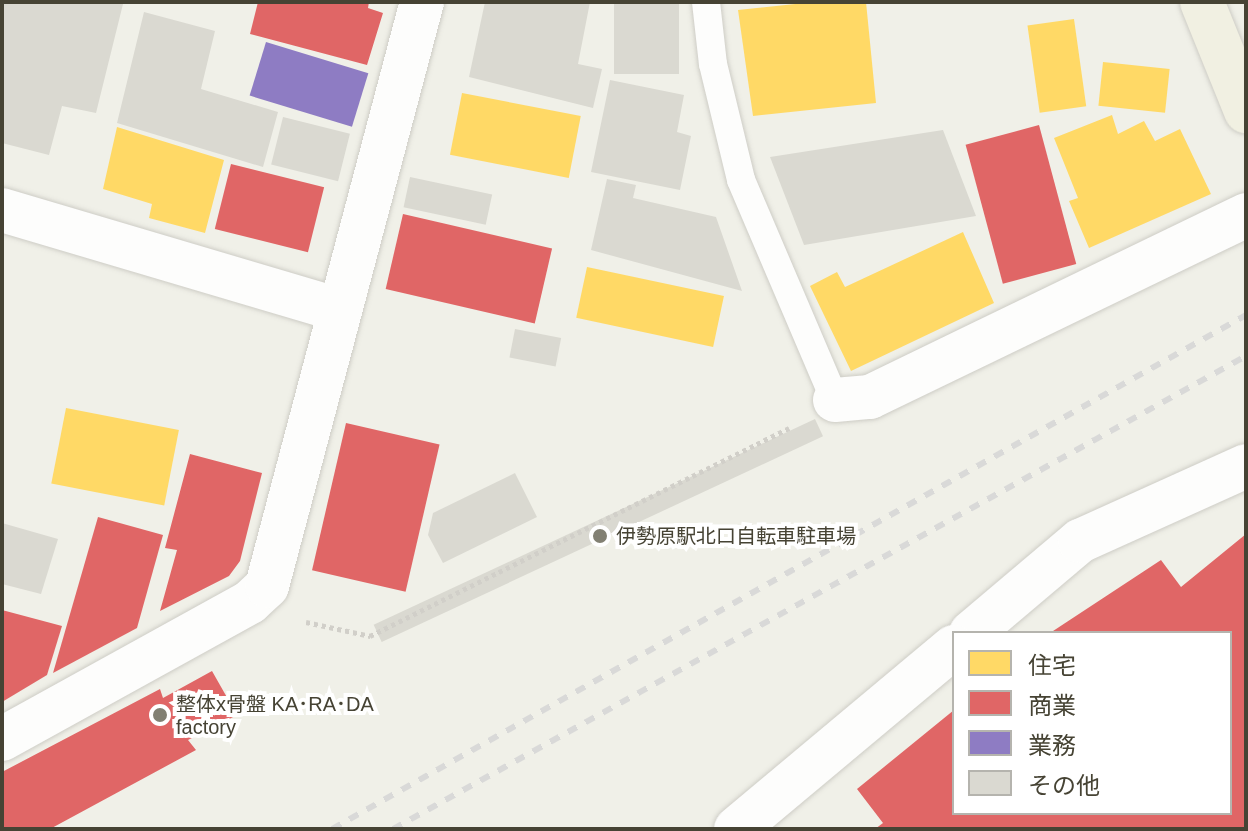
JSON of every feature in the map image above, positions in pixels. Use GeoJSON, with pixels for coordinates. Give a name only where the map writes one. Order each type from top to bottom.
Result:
{"type":"FeatureCollection","features":[{"type":"Feature","properties":{"kind":"main road"},"geometry":{"type":"LineString","coordinates":[[1202,2],[1246,111]]}},
{"type":"Feature","properties":{"kind":"street"},"geometry":{"type":"LineString","coordinates":[[2,739],[240,608],[267,586],[422,2]]}},
{"type":"Feature","properties":{"kind":"street"},"geometry":{"type":"LineString","coordinates":[[2,210],[340,310]]}},
{"type":"Feature","properties":{"kind":"street"},"geometry":{"type":"LineString","coordinates":[[835,400],[870,397],[1246,215]]}},
{"type":"Feature","properties":{"kind":"street"},"geometry":{"type":"LineString","coordinates":[[973,631],[1080,541],[1246,466]]}},
{"type":"Feature","properties":{"kind":"street"},"geometry":{"type":"LineString","coordinates":[[736,829],[952,649]]}},
{"type":"Feature","properties":{"kind":"lane"},"geometry":{"type":"LineString","coordinates":[[706,2],[713,64],[741,180],[835,400]]}},
{"type":"Feature","properties":{"kind":"path"},"geometry":{"type":"LineString","coordinates":[[240,608],[370,636],[797,424],[835,400]]}},
{"type":"Feature","properties":{"kind":"building: 住宅"},"geometry":{"type":"Polygon","coordinates":[[[814,2],[866,2],[876,103],[753,116],[738,10],[814,2]]]}},
{"type":"Feature","properties":{"kind":"building: 住宅"},"geometry":{"type":"Polygon","coordinates":[[[1074,19],[1086,106],[1040,113],[1027,26],[1074,19]]]}},
{"type":"Feature","properties":{"kind":"building: 住宅"},"geometry":{"type":"Polygon","coordinates":[[[1103,62],[1170,69],[1165,113],[1098,106],[1103,62]]]}},
{"type":"Feature","properties":{"kind":"building: 住宅"},"geometry":{"type":"Polygon","coordinates":[[[462,93],[581,116],[569,178],[450,155],[462,93]]]}},
{"type":"Feature","properties":{"kind":"building: 住宅"},"geometry":{"type":"Polygon","coordinates":[[[1112,115],[1118,134],[1144,121],[1155,141],[1180,129],[1211,194],[1089,248],[1069,201],[1078,198],[1054,138],[1112,115]]]}},
{"type":"Feature","properties":{"kind":"building: 住宅"},"geometry":{"type":"Polygon","coordinates":[[[117,127],[224,160],[205,233],[149,218],[152,204],[103,189],[117,127]]]}},
{"type":"Feature","properties":{"kind":"building: 住宅"},"geometry":{"type":"Polygon","coordinates":[[[963,232],[994,303],[851,371],[810,286],[837,272],[845,287],[963,232]]]}},
{"type":"Feature","properties":{"kind":"building: 住宅"},"geometry":{"type":"Polygon","coordinates":[[[587,267],[724,296],[713,347],[576,318],[587,267]]]}},
{"type":"Feature","properties":{"kind":"building: 住宅"},"geometry":{"type":"Polygon","coordinates":[[[66,408],[179,430],[164,506],[51,484],[66,408]]]}},
{"type":"Feature","properties":{"kind":"building: 商業"},"geometry":{"type":"Polygon","coordinates":[[[258,2],[369,2],[368,8],[383,13],[367,65],[250,34],[258,2]]]}},
{"type":"Feature","properties":{"kind":"building: 商業"},"geometry":{"type":"Polygon","coordinates":[[[1039,125],[1076,264],[1003,284],[966,145],[1039,125]]]}},
{"type":"Feature","properties":{"kind":"building: 商業"},"geometry":{"type":"Polygon","coordinates":[[[231,164],[324,187],[308,252],[215,229],[231,164]]]}},
{"type":"Feature","properties":{"kind":"building: 商業"},"geometry":{"type":"Polygon","coordinates":[[[403,214],[552,248],[535,323],[386,289],[403,214]]]}},
{"type":"Feature","properties":{"kind":"building: 商業"},"geometry":{"type":"Polygon","coordinates":[[[346,423],[440,445],[406,592],[312,570],[346,423]]]}},
{"type":"Feature","properties":{"kind":"building: 商業"},"geometry":{"type":"Polygon","coordinates":[[[190,454],[262,473],[240,561],[229,576],[160,611],[177,550],[165,548],[190,454]]]}},
{"type":"Feature","properties":{"kind":"building: 商業"},"geometry":{"type":"Polygon","coordinates":[[[98,517],[163,535],[137,628],[53,673],[98,517]]]}},
{"type":"Feature","properties":{"kind":"building: 商業"},"geometry":{"type":"Polygon","coordinates":[[[1246,534],[1246,829],[875,829],[883,823],[857,789],[952,712],[952,815],[1232,815],[1232,631],[1053,631],[1161,560],[1181,587],[1246,534]]]}},
{"type":"Feature","properties":{"kind":"building: 商業"},"geometry":{"type":"Polygon","coordinates":[[[2,610],[62,626],[47,675],[2,702],[2,610]]]}},
{"type":"Feature","properties":{"kind":"building: 商業"},"geometry":{"type":"Polygon","coordinates":[[[212,671],[237,715],[188,740],[196,750],[50,829],[2,829],[2,772],[160,689],[163,698],[212,671]]]}},
{"type":"Feature","properties":{"kind":"building: 業務"},"geometry":{"type":"Polygon","coordinates":[[[266,42],[368,73],[352,127],[250,96],[266,42]]]}},
{"type":"Feature","properties":{"kind":"building: その他"},"geometry":{"type":"Polygon","coordinates":[[[2,2],[123,4],[96,113],[62,106],[49,155],[2,143],[2,2]]]}},
{"type":"Feature","properties":{"kind":"building: その他"},"geometry":{"type":"Polygon","coordinates":[[[485,2],[590,2],[578,64],[602,69],[593,108],[469,77],[485,2]]]}},
{"type":"Feature","properties":{"kind":"building: その他"},"geometry":{"type":"Polygon","coordinates":[[[614,2],[679,2],[679,74],[614,74],[614,2]]]}},
{"type":"Feature","properties":{"kind":"building: その他"},"geometry":{"type":"Polygon","coordinates":[[[144,12],[215,31],[201,89],[278,112],[263,167],[117,123],[144,12]]]}},
{"type":"Feature","properties":{"kind":"building: その他"},"geometry":{"type":"Polygon","coordinates":[[[610,80],[684,95],[677,132],[691,136],[680,190],[591,172],[610,80]]]}},
{"type":"Feature","properties":{"kind":"building: その他"},"geometry":{"type":"Polygon","coordinates":[[[283,117],[350,134],[338,181],[271,165],[283,117]]]}},
{"type":"Feature","properties":{"kind":"building: その他"},"geometry":{"type":"Polygon","coordinates":[[[943,130],[976,216],[804,245],[770,157],[943,130]]]}},
{"type":"Feature","properties":{"kind":"building: その他"},"geometry":{"type":"Polygon","coordinates":[[[410,177],[492,194],[486,225],[404,207],[410,177]]]}},
{"type":"Feature","properties":{"kind":"building: その他"},"geometry":{"type":"Polygon","coordinates":[[[607,179],[636,185],[633,198],[716,217],[742,291],[591,250],[607,179]]]}},
{"type":"Feature","properties":{"kind":"building: その他"},"geometry":{"type":"Polygon","coordinates":[[[515,329],[561,338],[556,366],[509,357],[515,329]]]}},
{"type":"Feature","properties":{"kind":"building: その他","name":"伊勢原駅北口自転車駐車場"},"geometry":{"type":"Polygon","coordinates":[[[815,419],[823,436],[382,642],[374,625],[815,419]]]}},
{"type":"Feature","properties":{"kind":"building: その他"},"geometry":{"type":"Polygon","coordinates":[[[515,473],[537,517],[443,563],[428,535],[433,513],[515,473]]]}},
{"type":"Feature","properties":{"kind":"building: その他"},"geometry":{"type":"Polygon","coordinates":[[[2,523],[58,539],[41,594],[2,584],[2,523]]]}},
{"type":"Feature","properties":{"kind":"railway"},"geometry":{"type":"LineString","coordinates":[[332,829],[1246,315]]}},
{"type":"Feature","properties":{"kind":"railway"},"geometry":{"type":"LineString","coordinates":[[393,829],[1246,356]]}},
{"type":"Feature","properties":{"kind":"place","name":"伊勢原駅北口自転車駐車場"},"geometry":{"type":"Point","coordinates":[600,536]}},
{"type":"Feature","properties":{"kind":"place","name":"整体x骨盤 KA･RA･DA factory"},"geometry":{"type":"Point","coordinates":[160,715]}}]}
